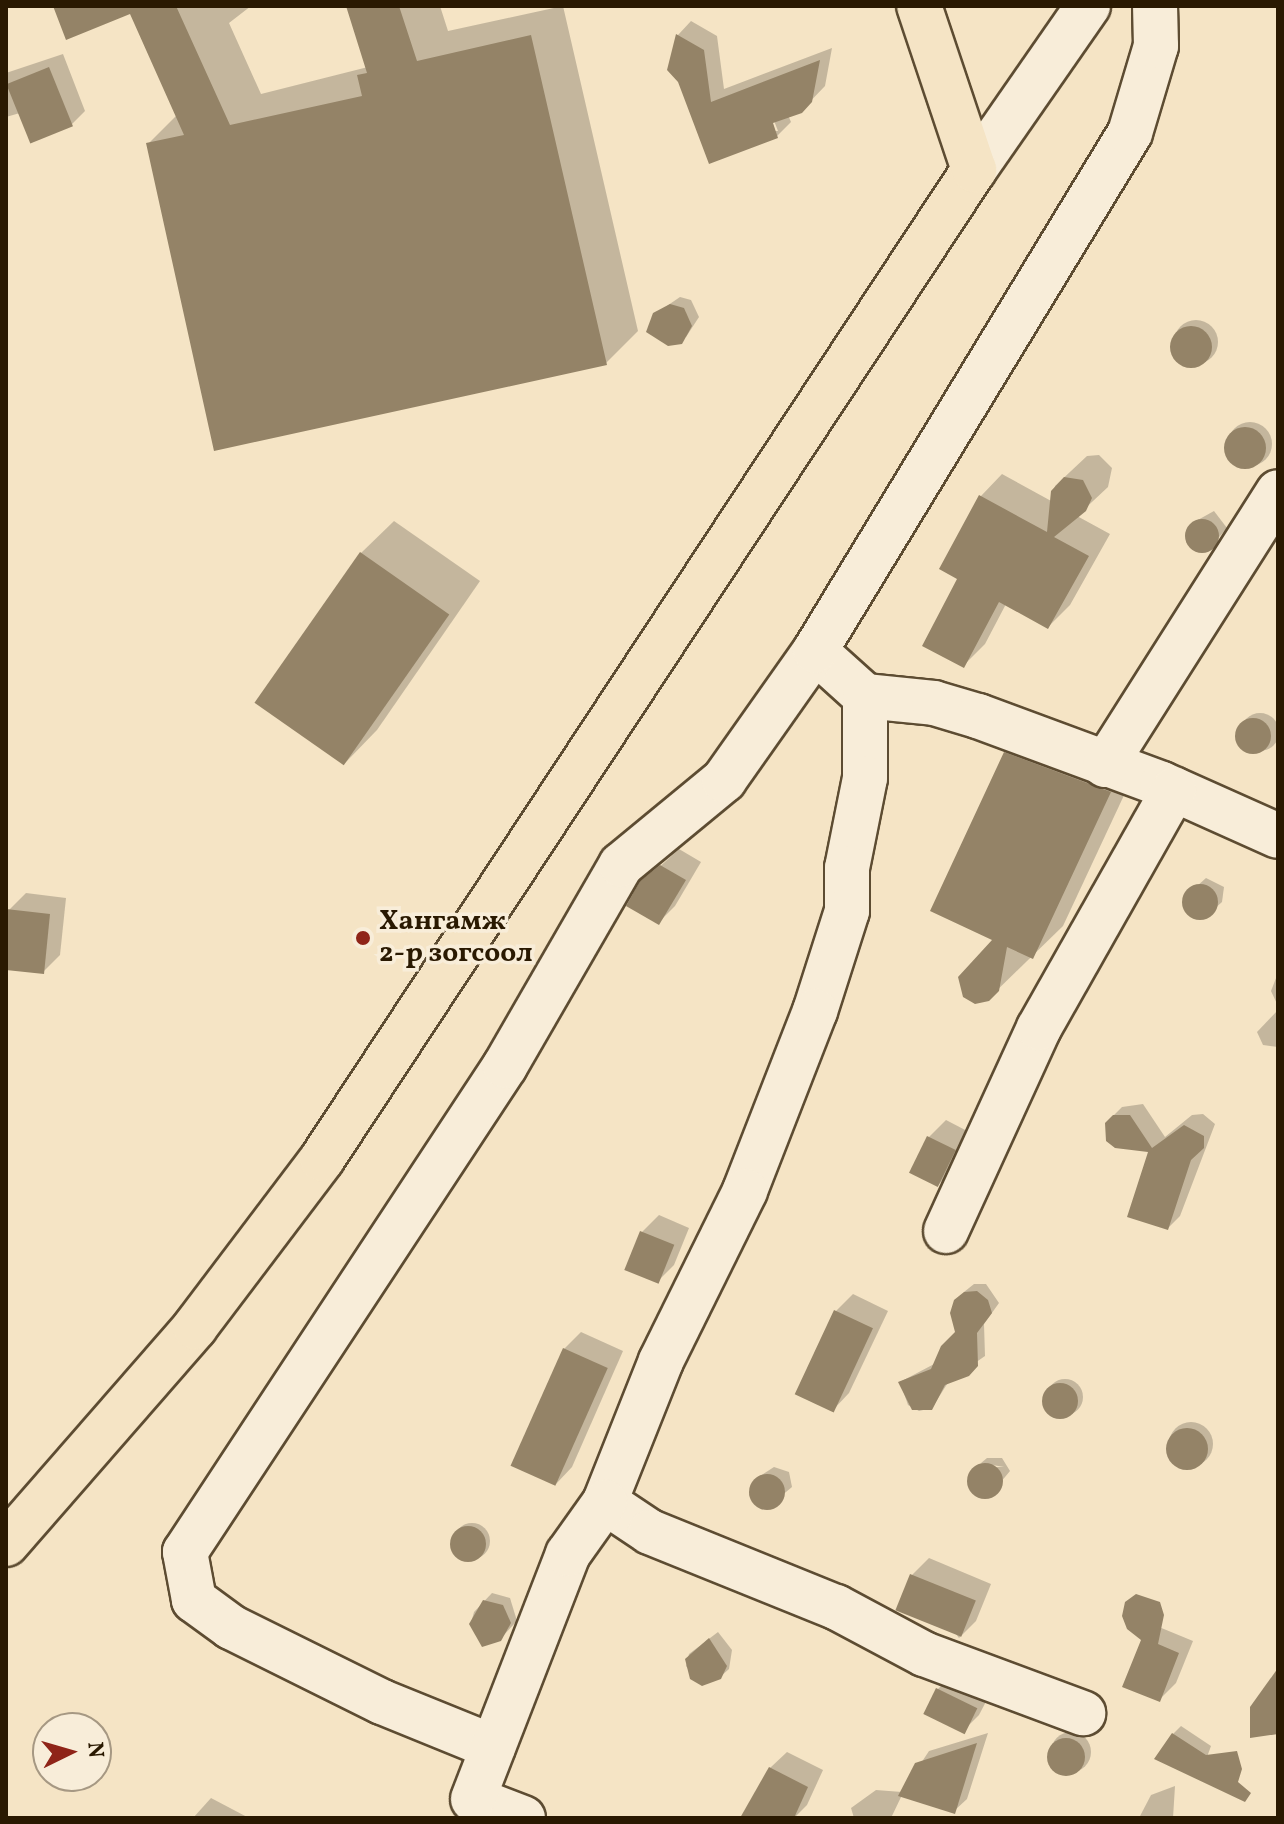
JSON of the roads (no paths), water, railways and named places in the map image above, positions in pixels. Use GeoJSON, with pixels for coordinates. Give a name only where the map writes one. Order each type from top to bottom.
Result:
{"type":"FeatureCollection","features":[{"type":"Feature","properties":{"kind":"main road"},"geometry":{"type":"LineString","coordinates":[[6,1544],[195,1327],[322,1159],[974,170],[919,6]]}},
{"type":"Feature","properties":{"kind":"street"},"geometry":{"type":"LineString","coordinates":[[974,170],[1088,6]]}},
{"type":"Feature","properties":{"kind":"street"},"geometry":{"type":"LineString","coordinates":[[493,1747],[382,1702],[231,1627],[194,1600],[185,1552],[505,1066],[621,865],[724,780],[815,651],[1130,133],[1156,46],[1155,6]]}},
{"type":"Feature","properties":{"kind":"street"},"geometry":{"type":"LineString","coordinates":[[1105,765],[1278,492]]}},
{"type":"Feature","properties":{"kind":"street"},"geometry":{"type":"LineString","coordinates":[[815,651],[865,696],[934,703],[1174,789],[1278,836]]}},
{"type":"Feature","properties":{"kind":"street"},"geometry":{"type":"LineString","coordinates":[[523,1818],[478,1810],[473,1799],[568,1554],[605,1502],[661,1361],[745,1191],[815,1011],[847,911],[847,868],[865,778],[865,696]]}},
{"type":"Feature","properties":{"kind":"street"},"geometry":{"type":"LineString","coordinates":[[946,1231],[1039,1028],[1174,789]]}},
{"type":"Feature","properties":{"kind":"street"},"geometry":{"type":"LineString","coordinates":[[605,1502],[650,1532],[836,1607],[924,1654],[1083,1713]]}},
{"type":"Feature","properties":{"kind":"place","name":"Хангамж 2-р зогсоол"},"geometry":{"type":"Point","coordinates":[363,938]}}]}
